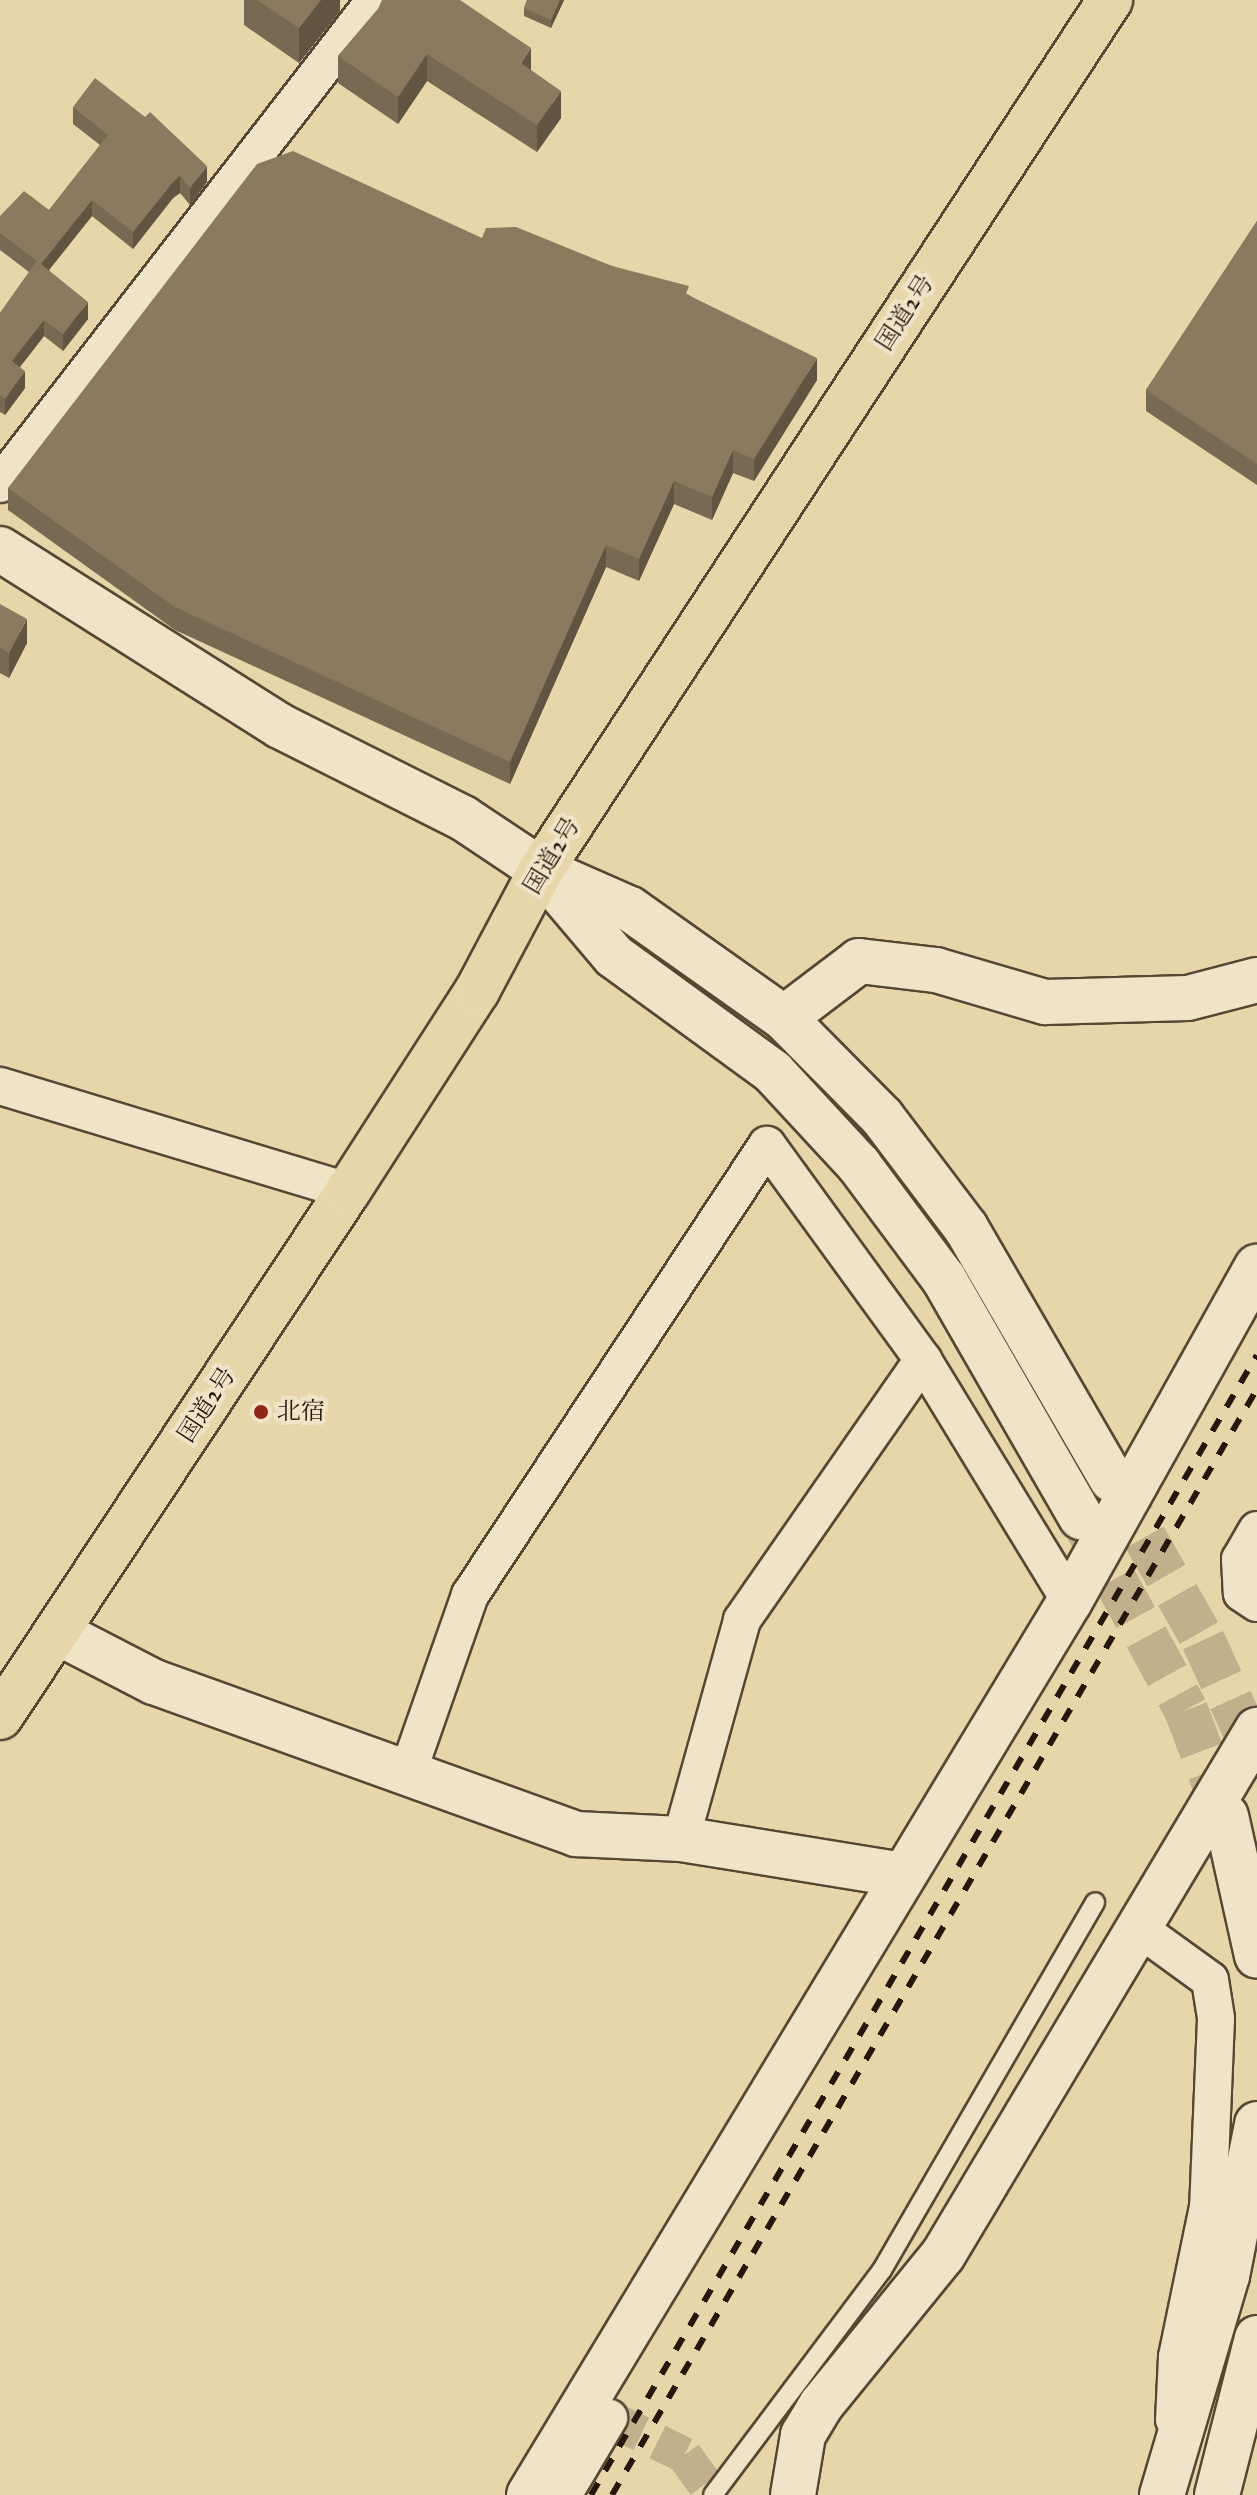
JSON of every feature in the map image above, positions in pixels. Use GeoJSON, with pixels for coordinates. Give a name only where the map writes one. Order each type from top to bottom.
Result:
{"type":"FeatureCollection","features":[{"type":"Feature","properties":{"kind":"highway","name":"国道2号"},"geometry":{"type":"LineString","coordinates":[[0,1717],[348,1191],[477,991],[541,870],[1110,0]]}},
{"type":"Feature","properties":{"kind":"street"},"geometry":{"type":"LineString","coordinates":[[0,484],[375,0]]}},
{"type":"Feature","properties":{"kind":"street"},"geometry":{"type":"LineString","coordinates":[[0,549],[267,718],[463,818],[541,870],[630,909],[784,1018],[882,1117],[966,1228],[1112,1480]]}},
{"type":"Feature","properties":{"kind":"street"},"geometry":{"type":"LineString","coordinates":[[541,870],[614,956],[773,1072],[859,1165],[944,1279],[1081,1517]]}},
{"type":"Feature","properties":{"kind":"street"},"geometry":{"type":"LineString","coordinates":[[784,1018],[859,961],[936,970],[1045,1002],[1188,998],[1257,980]]}},
{"type":"Feature","properties":{"kind":"street"},"geometry":{"type":"LineString","coordinates":[[0,1086],[348,1191]]}},
{"type":"Feature","properties":{"kind":"street"},"geometry":{"type":"LineString","coordinates":[[408,1772],[470,1595],[767,1145],[923,1360],[1070,1601]]}},
{"type":"Feature","properties":{"kind":"street"},"geometry":{"type":"LineString","coordinates":[[529,2495],[898,1874],[1070,1601],[1257,1267]]}},
{"type":"Feature","properties":{"kind":"street"},"geometry":{"type":"LineString","coordinates":[[681,1839],[742,1620],[923,1360]]}},
{"type":"Feature","properties":{"kind":"street"},"geometry":{"type":"LineString","coordinates":[[1257,1530],[1240,1559],[1242,1593],[1257,1603]]}},
{"type":"Feature","properties":{"kind":"street"},"geometry":{"type":"LineString","coordinates":[[57,1632],[154,1682],[576,1834],[681,1839],[898,1874]]}},
{"type":"Feature","properties":{"kind":"street"},"geometry":{"type":"LineString","coordinates":[[793,2495],[803,2435],[821,2405],[943,2255],[1141,1930],[1257,1730]]}},
{"type":"Feature","properties":{"kind":"street"},"geometry":{"type":"LineString","coordinates":[[1226,1816],[1257,1956]]}},
{"type":"Feature","properties":{"kind":"street"},"geometry":{"type":"LineString","coordinates":[[1141,1930],[1210,1980],[1216,2019],[1210,2182],[1177,2357],[1167,2474]]}},
{"type":"Feature","properties":{"kind":"street"},"geometry":{"type":"LineString","coordinates":[[1167,2474],[1227,2276],[1257,2124]]}},
{"type":"Feature","properties":{"kind":"street"},"geometry":{"type":"LineString","coordinates":[[1219,2495],[1257,2338]]}},
{"type":"Feature","properties":{"kind":"street"},"geometry":{"type":"LineString","coordinates":[[563,2495],[609,2418]]}},
{"type":"Feature","properties":{"kind":"street"},"geometry":{"type":"LineString","coordinates":[[1219,2495],[1257,2422]]}},
{"type":"Feature","properties":{"kind":"lane"},"geometry":{"type":"LineString","coordinates":[[713,2495],[882,2270],[1095,1902]]}},
{"type":"Feature","properties":{"kind":"building"},"geometry":{"type":"Polygon","coordinates":[[[257,0],[321,0],[299,28],[257,0]]]}},
{"type":"Feature","properties":{"kind":"building"},"geometry":{"type":"Polygon","coordinates":[[[382,0],[460,0],[531,48],[521,63],[561,91],[537,125],[427,54],[398,97],[338,56],[378,9],[382,0]]]}},
{"type":"Feature","properties":{"kind":"building"},"geometry":{"type":"Polygon","coordinates":[[[527,0],[560,0],[551,20],[524,8],[527,0]]]}},
{"type":"Feature","properties":{"kind":"building"},"geometry":{"type":"Polygon","coordinates":[[[95,78],[145,117],[150,112],[207,166],[190,188],[180,176],[173,182],[133,232],[92,200],[41,264],[88,302],[63,334],[44,320],[12,361],[25,371],[5,399],[0,395],[0,313],[37,261],[0,233],[0,216],[24,191],[49,210],[108,135],[73,107],[95,78]]]}},
{"type":"Feature","properties":{"kind":"building"},"geometry":{"type":"Polygon","coordinates":[[[293,151],[482,238],[486,228],[516,227],[612,266],[689,286],[686,294],[817,358],[754,459],[733,450],[712,497],[674,481],[639,559],[606,545],[510,762],[175,607],[8,488],[257,164],[293,151]]]}},
{"type":"Feature","properties":{"kind":"building"},"geometry":{"type":"Polygon","coordinates":[[[1257,221],[1257,464],[1146,390],[1257,221]]]}},
{"type":"Feature","properties":{"kind":"building"},"geometry":{"type":"Polygon","coordinates":[[[0,604],[27,619],[9,653],[0,648],[0,604]]]}},
{"type":"Feature","properties":{"kind":"tunnel"},"geometry":{"type":"LineString","coordinates":[[1112,1480],[1203,1640],[1257,1758]]}},
{"type":"Feature","properties":{"kind":"tunnel"},"geometry":{"type":"LineString","coordinates":[[1083,1521],[1186,1710],[1226,1816]]}},
{"type":"Feature","properties":{"kind":"tunnel"},"geometry":{"type":"LineString","coordinates":[[609,2418],[684,2455],[713,2495]]}},
{"type":"Feature","properties":{"kind":"railway"},"geometry":{"type":"LineString","coordinates":[[591,2495],[1257,1355]]}},
{"type":"Feature","properties":{"kind":"railway"},"geometry":{"type":"LineString","coordinates":[[612,2495],[1257,1389]]}},
{"type":"Feature","properties":{"kind":"place","name":"北宿"},"geometry":{"type":"Point","coordinates":[261,1412]}}]}
